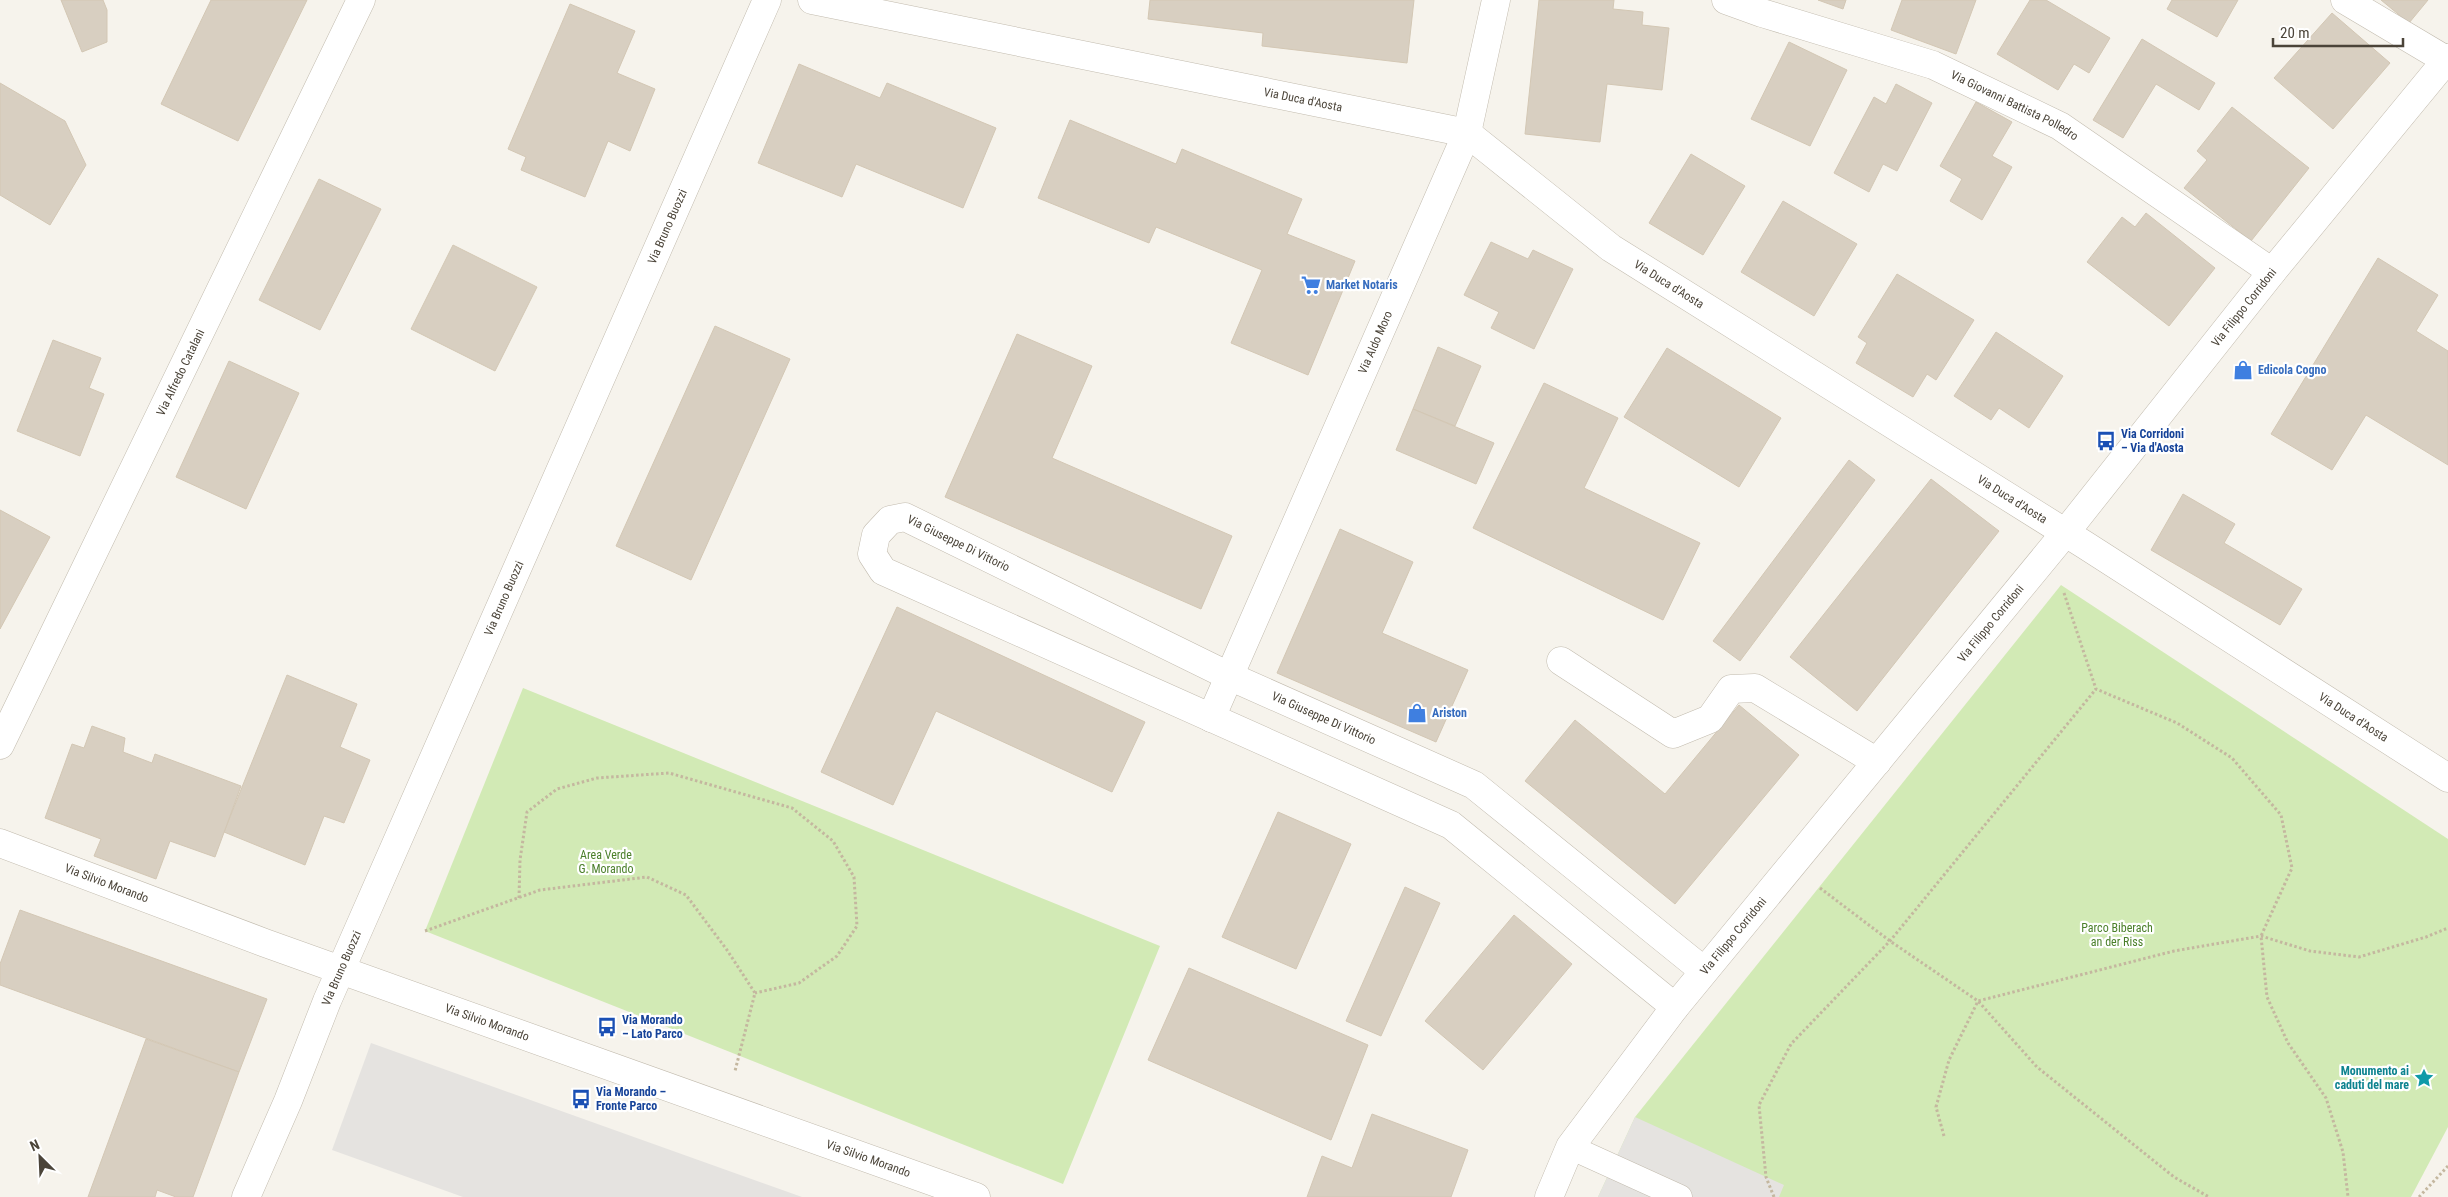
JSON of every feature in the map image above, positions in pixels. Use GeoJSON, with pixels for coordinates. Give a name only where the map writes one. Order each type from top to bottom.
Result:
{"type":"FeatureCollection","features":[{"type":"Feature","properties":{"kind":"street","name":"Via Alfredo Catalani"},"geometry":{"type":"LineString","coordinates":[[0,745],[361,0]]}},
{"type":"Feature","properties":{"kind":"street","name":"Via Bruno Buozzi"},"geometry":{"type":"LineString","coordinates":[[246,1197],[288,1101],[327,1001],[767,0]]}},
{"type":"Feature","properties":{"kind":"street","name":"Via Duca d'Aosta"},"geometry":{"type":"LineString","coordinates":[[812,0],[1467,133],[1612,248],[2065,533],[2448,778]]}},
{"type":"Feature","properties":{"kind":"street","name":"Via Aldo Moro"},"geometry":{"type":"LineString","coordinates":[[1211,718],[1467,133],[1496,0]]}},
{"type":"Feature","properties":{"kind":"street","name":"Via Giovanni Battista Polledro"},"geometry":{"type":"LineString","coordinates":[[1726,0],[1762,14],[1933,65],[2060,126],[2272,272]]}},
{"type":"Feature","properties":{"kind":"street"},"geometry":{"type":"LineString","coordinates":[[2345,0],[2447,59]]}},
{"type":"Feature","properties":{"kind":"street","name":"Via Filippo Corridoni"},"geometry":{"type":"LineString","coordinates":[[1549,1197],[1570,1147],[1675,1007],[2065,533],[2272,272],[2447,59]]}},
{"type":"Feature","properties":{"kind":"street","name":"Via Giuseppe Di Vittorio"},"geometry":{"type":"LineString","coordinates":[[1675,1007],[1451,825],[883,571],[872,554],[876,535],[890,520],[906,517],[1229,676],[1474,785],[1704,971]]}},
{"type":"Feature","properties":{"kind":"street"},"geometry":{"type":"LineString","coordinates":[[1561,661],[1673,734],[1710,719],[1731,689],[1755,688],[1877,762]]}},
{"type":"Feature","properties":{"kind":"street","name":"Via Silvio Morando"},"geometry":{"type":"LineString","coordinates":[[0,843],[341,971],[976,1197]]}},
{"type":"Feature","properties":{"kind":"lane"},"geometry":{"type":"LineString","coordinates":[[1570,1147],[1680,1197]]}},
{"type":"Feature","properties":{"kind":"path"},"geometry":{"type":"LineString","coordinates":[[2036,567],[2061,585],[2096,689],[2177,723],[2232,758],[2281,815],[2292,868],[2260,936],[2267,998],[2288,1042],[2326,1098],[2343,1152],[2348,1197]]}},
{"type":"Feature","properties":{"kind":"path"},"geometry":{"type":"LineString","coordinates":[[1774,1197],[1766,1177],[1759,1105],[1792,1044],[1890,941],[2096,689]]}},
{"type":"Feature","properties":{"kind":"path"},"geometry":{"type":"LineString","coordinates":[[519,898],[520,860],[527,812],[557,789],[598,778],[669,773],[792,808],[833,841],[854,877],[857,926],[837,956],[799,983],[755,993]]}},
{"type":"Feature","properties":{"kind":"path"},"geometry":{"type":"LineString","coordinates":[[1791,867],[1890,941],[1978,1001],[2037,1067],[2174,1177],[2209,1197]]}},
{"type":"Feature","properties":{"kind":"path"},"geometry":{"type":"LineString","coordinates":[[425,931],[540,890],[647,876],[686,895],[727,950],[755,993],[740,1055],[723,1107]]}},
{"type":"Feature","properties":{"kind":"path"},"geometry":{"type":"LineString","coordinates":[[1978,1001],[2174,951],[2260,936],[2310,951],[2359,957],[2426,937],[2448,928]]}},
{"type":"Feature","properties":{"kind":"path"},"geometry":{"type":"LineString","coordinates":[[1944,1136],[1936,1107],[1950,1060],[1978,1001]]}},
{"type":"Feature","properties":{"kind":"path"},"geometry":{"type":"LineString","coordinates":[[2418,1197],[2448,1166]]}},
{"type":"Feature","properties":{"kind":"green space","name":"Parco Biberach an der Riss"},"geometry":{"type":"Polygon","coordinates":[[[2061,585],[2448,839],[2448,1127],[2411,1197],[1598,1197],[1635,1117],[2061,585]]]}},
{"type":"Feature","properties":{"kind":"green space","name":"Area Verde G. Morando"},"geometry":{"type":"Polygon","coordinates":[[[523,688],[1160,946],[1063,1184],[425,931],[523,688]]]}},
{"type":"Feature","properties":{"kind":"shaded area"},"geometry":{"type":"Polygon","coordinates":[[[371,1043],[802,1197],[463,1197],[332,1150],[371,1043]]]}},
{"type":"Feature","properties":{"kind":"shaded area"},"geometry":{"type":"Polygon","coordinates":[[[1635,1117],[1784,1185],[1779,1197],[1598,1197],[1635,1117]]]}},
{"type":"Feature","properties":{"kind":"building"},"geometry":{"type":"Polygon","coordinates":[[[61,0],[103,0],[107,10],[107,42],[82,52],[61,0]]]}},
{"type":"Feature","properties":{"kind":"building"},"geometry":{"type":"Polygon","coordinates":[[[211,0],[307,0],[238,141],[161,104],[211,0]]]}},
{"type":"Feature","properties":{"kind":"building"},"geometry":{"type":"Polygon","coordinates":[[[1150,0],[1414,0],[1407,63],[1262,46],[1263,33],[1148,19],[1150,0]]]}},
{"type":"Feature","properties":{"kind":"building"},"geometry":{"type":"Polygon","coordinates":[[[1539,0],[1614,0],[1613,9],[1643,12],[1642,25],[1669,28],[1662,90],[1607,84],[1600,142],[1525,134],[1539,0]]]}},
{"type":"Feature","properties":{"kind":"building"},"geometry":{"type":"Polygon","coordinates":[[[1818,0],[1846,0],[1843,9],[1818,0]]]}},
{"type":"Feature","properties":{"kind":"building"},"geometry":{"type":"Polygon","coordinates":[[[1902,0],[1976,0],[1956,54],[1891,30],[1902,0]]]}},
{"type":"Feature","properties":{"kind":"building"},"geometry":{"type":"Polygon","coordinates":[[[2030,0],[2046,0],[2110,38],[2089,73],[2074,64],[2058,90],[1997,54],[2030,0]]]}},
{"type":"Feature","properties":{"kind":"building"},"geometry":{"type":"Polygon","coordinates":[[[2172,0],[2238,0],[2217,37],[2167,9],[2172,0]]]}},
{"type":"Feature","properties":{"kind":"building"},"geometry":{"type":"Polygon","coordinates":[[[2381,0],[2428,0],[2409,23],[2381,0]]]}},
{"type":"Feature","properties":{"kind":"building"},"geometry":{"type":"Polygon","coordinates":[[[570,4],[635,31],[617,73],[655,89],[630,151],[608,141],[585,197],[521,170],[526,157],[508,149],[570,4]]]}},
{"type":"Feature","properties":{"kind":"building"},"geometry":{"type":"Polygon","coordinates":[[[2332,13],[2390,63],[2333,129],[2274,78],[2332,13]]]}},
{"type":"Feature","properties":{"kind":"building"},"geometry":{"type":"Polygon","coordinates":[[[2142,39],[2215,83],[2199,110],[2156,84],[2123,138],[2093,120],[2142,39]]]}},
{"type":"Feature","properties":{"kind":"building"},"geometry":{"type":"Polygon","coordinates":[[[1789,42],[1847,70],[1810,146],[1751,119],[1789,42]]]}},
{"type":"Feature","properties":{"kind":"building"},"geometry":{"type":"Polygon","coordinates":[[[799,64],[880,98],[887,83],[996,128],[963,208],[856,164],[842,197],[758,163],[799,64]]]}},
{"type":"Feature","properties":{"kind":"building"},"geometry":{"type":"Polygon","coordinates":[[[0,83],[65,121],[86,165],[50,225],[0,195],[0,83]]]}},
{"type":"Feature","properties":{"kind":"building"},"geometry":{"type":"Polygon","coordinates":[[[1896,84],[1932,103],[1897,171],[1883,164],[1869,192],[1834,173],[1874,97],[1886,104],[1896,84]]]}},
{"type":"Feature","properties":{"kind":"building"},"geometry":{"type":"Polygon","coordinates":[[[1976,102],[2012,122],[1992,156],[2012,167],[1982,220],[1950,201],[1962,179],[1940,166],[1976,102]]]}},
{"type":"Feature","properties":{"kind":"building"},"geometry":{"type":"Polygon","coordinates":[[[2232,107],[2309,168],[2251,241],[2184,188],[2207,160],[2197,151],[2232,107]]]}},
{"type":"Feature","properties":{"kind":"building"},"geometry":{"type":"Polygon","coordinates":[[[1070,120],[1176,164],[1182,149],[1302,199],[1287,234],[1355,261],[1308,375],[1231,343],[1262,270],[1156,227],[1149,243],[1038,198],[1070,120]]]}},
{"type":"Feature","properties":{"kind":"building"},"geometry":{"type":"Polygon","coordinates":[[[1691,154],[1745,186],[1703,255],[1649,223],[1691,154]]]}},
{"type":"Feature","properties":{"kind":"building"},"geometry":{"type":"Polygon","coordinates":[[[319,179],[381,209],[320,330],[259,300],[319,179]]]}},
{"type":"Feature","properties":{"kind":"building"},"geometry":{"type":"Polygon","coordinates":[[[1783,201],[1857,244],[1814,316],[1741,272],[1783,201]]]}},
{"type":"Feature","properties":{"kind":"building"},"geometry":{"type":"Polygon","coordinates":[[[2146,213],[2215,268],[2169,326],[2087,262],[2122,217],[2135,227],[2146,213]]]}},
{"type":"Feature","properties":{"kind":"building"},"geometry":{"type":"Polygon","coordinates":[[[1491,242],[1528,259],[1533,250],[1573,269],[1534,349],[1491,328],[1499,312],[1464,295],[1491,242]]]}},
{"type":"Feature","properties":{"kind":"building"},"geometry":{"type":"Polygon","coordinates":[[[453,245],[537,287],[495,371],[411,329],[453,245]]]}},
{"type":"Feature","properties":{"kind":"building"},"geometry":{"type":"Polygon","coordinates":[[[2378,258],[2438,295],[2416,331],[2448,351],[2448,465],[2366,415],[2332,470],[2271,434],[2378,258]]]}},
{"type":"Feature","properties":{"kind":"building"},"geometry":{"type":"Polygon","coordinates":[[[1897,274],[1974,320],[1936,380],[1927,374],[1913,397],[1856,363],[1867,343],[1858,337],[1897,274]]]}},
{"type":"Feature","properties":{"kind":"building"},"geometry":{"type":"Polygon","coordinates":[[[715,326],[790,359],[691,580],[616,546],[715,326]]]}},
{"type":"Feature","properties":{"kind":"building"},"geometry":{"type":"Polygon","coordinates":[[[1996,332],[2063,376],[2029,428],[1999,408],[1991,420],[1954,396],[1996,332]]]}},
{"type":"Feature","properties":{"kind":"building"},"geometry":{"type":"Polygon","coordinates":[[[1017,334],[1092,366],[1052,458],[1232,536],[1201,609],[945,497],[1017,334]]]}},
{"type":"Feature","properties":{"kind":"building"},"geometry":{"type":"Polygon","coordinates":[[[53,340],[101,358],[89,388],[104,394],[80,456],[17,431],[53,340]]]}},
{"type":"Feature","properties":{"kind":"building"},"geometry":{"type":"Polygon","coordinates":[[[1438,347],[1481,366],[1455,426],[1413,409],[1438,347]]]}},
{"type":"Feature","properties":{"kind":"building"},"geometry":{"type":"Polygon","coordinates":[[[1667,348],[1781,418],[1739,487],[1624,417],[1667,348]]]}},
{"type":"Feature","properties":{"kind":"building"},"geometry":{"type":"Polygon","coordinates":[[[229,361],[299,393],[246,509],[176,477],[229,361]]]}},
{"type":"Feature","properties":{"kind":"building"},"geometry":{"type":"Polygon","coordinates":[[[1544,383],[1618,418],[1584,488],[1700,543],[1663,620],[1473,528],[1544,383]]]}},
{"type":"Feature","properties":{"kind":"building"},"geometry":{"type":"Polygon","coordinates":[[[1413,409],[1494,443],[1476,484],[1396,450],[1413,409]]]}},
{"type":"Feature","properties":{"kind":"building"},"geometry":{"type":"Polygon","coordinates":[[[1849,460],[1875,480],[1740,661],[1713,641],[1849,460]]]}},
{"type":"Feature","properties":{"kind":"building"},"geometry":{"type":"Polygon","coordinates":[[[1931,479],[1999,531],[1857,711],[1790,657],[1931,479]]]}},
{"type":"Feature","properties":{"kind":"building"},"geometry":{"type":"Polygon","coordinates":[[[2183,494],[2235,524],[2224,543],[2302,589],[2280,625],[2151,550],[2183,494]]]}},
{"type":"Feature","properties":{"kind":"building"},"geometry":{"type":"Polygon","coordinates":[[[0,510],[50,537],[0,629],[0,510]]]}},
{"type":"Feature","properties":{"kind":"building"},"geometry":{"type":"Polygon","coordinates":[[[1340,529],[1413,562],[1382,633],[1468,670],[1436,742],[1277,673],[1340,529]]]}},
{"type":"Feature","properties":{"kind":"building"},"geometry":{"type":"Polygon","coordinates":[[[897,607],[1145,722],[1112,792],[936,711],[893,805],[821,772],[897,607]]]}},
{"type":"Feature","properties":{"kind":"building"},"geometry":{"type":"Polygon","coordinates":[[[287,675],[357,704],[340,747],[370,760],[344,823],[324,816],[305,865],[224,832],[287,675]]]}},
{"type":"Feature","properties":{"kind":"building"},"geometry":{"type":"Polygon","coordinates":[[[1739,705],[1799,755],[1675,904],[1525,781],[1575,720],[1665,794],[1739,705]]]}},
{"type":"Feature","properties":{"kind":"building"},"geometry":{"type":"Polygon","coordinates":[[[92,726],[125,738],[123,752],[152,763],[155,754],[241,786],[215,857],[170,841],[156,879],[94,856],[101,839],[45,818],[72,744],[84,748],[92,726]]]}},
{"type":"Feature","properties":{"kind":"building"},"geometry":{"type":"Polygon","coordinates":[[[1278,812],[1351,844],[1296,969],[1222,937],[1278,812]]]}},
{"type":"Feature","properties":{"kind":"building"},"geometry":{"type":"Polygon","coordinates":[[[1405,887],[1440,903],[1381,1036],[1346,1021],[1405,887]]]}},
{"type":"Feature","properties":{"kind":"building"},"geometry":{"type":"Polygon","coordinates":[[[20,910],[267,999],[239,1072],[0,985],[0,964],[20,910]]]}},
{"type":"Feature","properties":{"kind":"building"},"geometry":{"type":"Polygon","coordinates":[[[1514,915],[1572,964],[1483,1070],[1425,1021],[1514,915]]]}},
{"type":"Feature","properties":{"kind":"building"},"geometry":{"type":"Polygon","coordinates":[[[1189,968],[1368,1045],[1331,1140],[1148,1060],[1189,968]]]}},
{"type":"Feature","properties":{"kind":"building"},"geometry":{"type":"Polygon","coordinates":[[[146,1039],[239,1072],[193,1197],[176,1197],[157,1190],[155,1197],[88,1197],[146,1039]]]}},
{"type":"Feature","properties":{"kind":"building"},"geometry":{"type":"Polygon","coordinates":[[[1372,1114],[1468,1150],[1451,1197],[1307,1197],[1322,1156],[1352,1168],[1372,1114]]]}},
{"type":"Feature","properties":{"kind":"place","name":"Market Notaris"},"geometry":{"type":"Point","coordinates":[1311,285]}},
{"type":"Feature","properties":{"kind":"place","name":"Edicola Cogno"},"geometry":{"type":"Point","coordinates":[2243,370]}},
{"type":"Feature","properties":{"kind":"place","name":"Via Corridoni – Via d'Aosta"},"geometry":{"type":"Point","coordinates":[2106,441]}},
{"type":"Feature","properties":{"kind":"place","name":"Ariston"},"geometry":{"type":"Point","coordinates":[1417,713]}},
{"type":"Feature","properties":{"kind":"place","name":"Via Morando – Lato Parco"},"geometry":{"type":"Point","coordinates":[607,1027]}},
{"type":"Feature","properties":{"kind":"place","name":"Monumento ai caduti del mare"},"geometry":{"type":"Point","coordinates":[2424,1078]}},
{"type":"Feature","properties":{"kind":"place","name":"Via Morando – Fronte Parco"},"geometry":{"type":"Point","coordinates":[581,1099]}}]}
